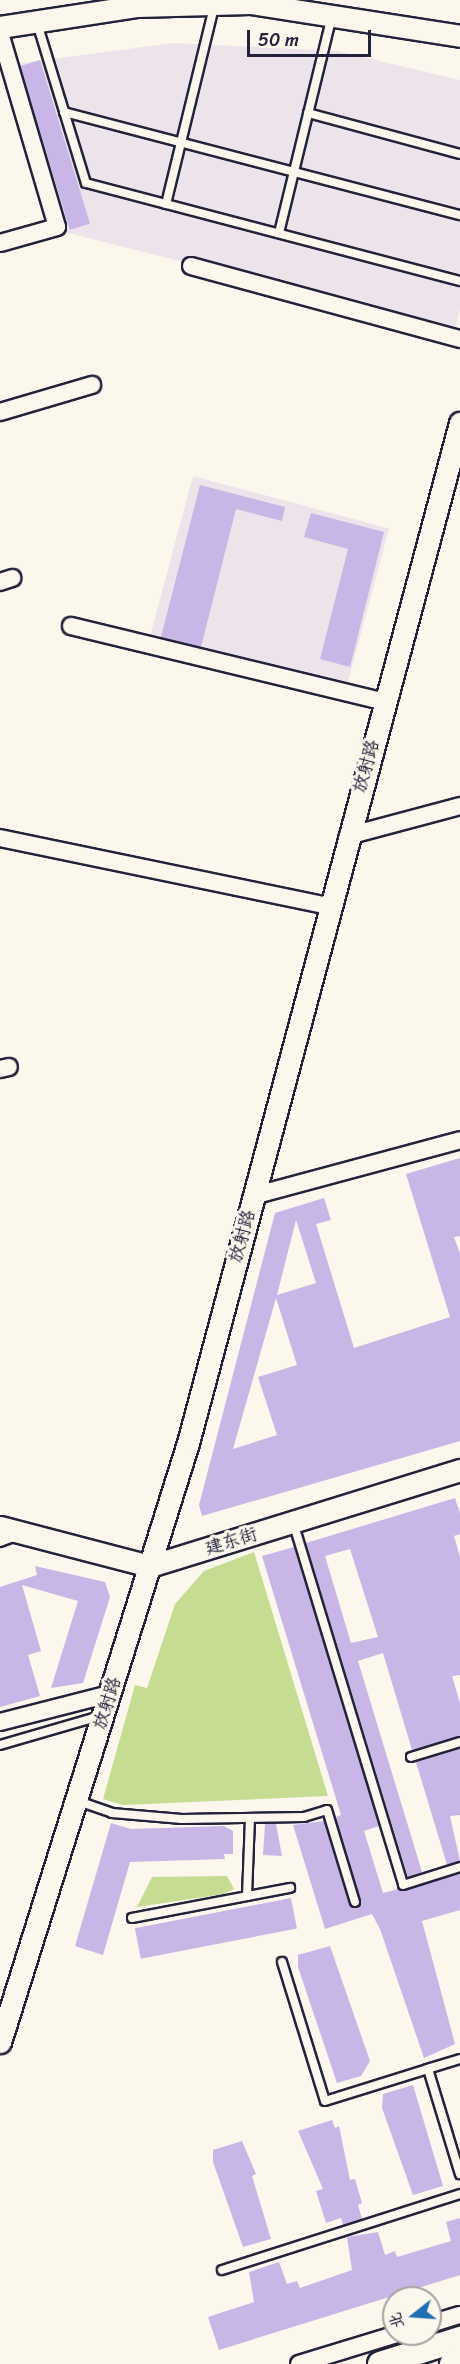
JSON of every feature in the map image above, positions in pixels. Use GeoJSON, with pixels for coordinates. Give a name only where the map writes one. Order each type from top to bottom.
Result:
{"type":"FeatureCollection","features":[{"type":"Feature","properties":{"kind":"main road"},"geometry":{"type":"LineString","coordinates":[[380,2364],[460,2339]]}},
{"type":"Feature","properties":{"kind":"main road"},"geometry":{"type":"LineString","coordinates":[[452,2364],[460,2361]]}},
{"type":"Feature","properties":{"kind":"street"},"geometry":{"type":"LineString","coordinates":[[0,27],[137,6],[215,3],[332,12],[460,36]]}},
{"type":"Feature","properties":{"kind":"street"},"geometry":{"type":"LineString","coordinates":[[0,33],[57,227],[0,243]]}},
{"type":"Feature","properties":{"kind":"street"},"geometry":{"type":"LineString","coordinates":[[191,266],[460,339]]}},
{"type":"Feature","properties":{"kind":"street"},"geometry":{"type":"LineString","coordinates":[[0,412],[92,385]]}},
{"type":"Feature","properties":{"kind":"street","name":"放射路"},"geometry":{"type":"LineString","coordinates":[[0,2042],[8,1994],[77,1800],[150,1566],[253,1196],[460,423]]}},
{"type":"Feature","properties":{"kind":"street"},"geometry":{"type":"LineString","coordinates":[[71,626],[384,702]]}},
{"type":"Feature","properties":{"kind":"street"},"geometry":{"type":"LineString","coordinates":[[348,836],[460,806]]}},
{"type":"Feature","properties":{"kind":"street"},"geometry":{"type":"LineString","coordinates":[[0,837],[329,906]]}},
{"type":"Feature","properties":{"kind":"street"},"geometry":{"type":"LineString","coordinates":[[253,1196],[460,1140]]}},
{"type":"Feature","properties":{"kind":"street","name":"建东街"},"geometry":{"type":"LineString","coordinates":[[150,1566],[460,1470]]}},
{"type":"Feature","properties":{"kind":"street"},"geometry":{"type":"LineString","coordinates":[[0,1527],[150,1566]]}},
{"type":"Feature","properties":{"kind":"street"},"geometry":{"type":"LineString","coordinates":[[0,1722],[110,1694]]}},
{"type":"Feature","properties":{"kind":"street"},"geometry":{"type":"LineString","coordinates":[[442,2320],[460,2315]]}},
{"type":"Feature","properties":{"kind":"street"},"geometry":{"type":"LineString","coordinates":[[299,2364],[382,2339]]}},
{"type":"Feature","properties":{"kind":"lane"},"geometry":{"type":"LineString","coordinates":[[166,204],[215,3]]}},
{"type":"Feature","properties":{"kind":"lane"},"geometry":{"type":"LineString","coordinates":[[279,234],[332,12]]}},
{"type":"Feature","properties":{"kind":"lane"},"geometry":{"type":"LineString","coordinates":[[36,20],[86,183],[460,281]]}},
{"type":"Feature","properties":{"kind":"lane"},"geometry":{"type":"LineString","coordinates":[[64,112],[460,215]]}},
{"type":"Feature","properties":{"kind":"lane"},"geometry":{"type":"LineString","coordinates":[[308,113],[460,154]]}},
{"type":"Feature","properties":{"kind":"lane"},"geometry":{"type":"LineString","coordinates":[[293,1521],[403,1885],[460,1867]]}},
{"type":"Feature","properties":{"kind":"lane"},"geometry":{"type":"LineString","coordinates":[[0,1542],[24,1533]]}},
{"type":"Feature","properties":{"kind":"lane"},"geometry":{"type":"LineString","coordinates":[[0,1745],[104,1715]]}},
{"type":"Feature","properties":{"kind":"lane"},"geometry":{"type":"LineString","coordinates":[[411,1757],[460,1742]]}},
{"type":"Feature","properties":{"kind":"lane"},"geometry":{"type":"LineString","coordinates":[[77,1800],[127,1815],[304,1817],[327,1810],[355,1902]]}},
{"type":"Feature","properties":{"kind":"lane"},"geometry":{"type":"LineString","coordinates":[[247,1896],[250,1818]]}},
{"type":"Feature","properties":{"kind":"lane"},"geometry":{"type":"LineString","coordinates":[[132,1918],[290,1888]]}},
{"type":"Feature","properties":{"kind":"lane"},"geometry":{"type":"LineString","coordinates":[[282,1962],[325,2100],[460,2059]]}},
{"type":"Feature","properties":{"kind":"lane"},"geometry":{"type":"LineString","coordinates":[[428,2069],[460,2174]]}},
{"type":"Feature","properties":{"kind":"lane"},"geometry":{"type":"LineString","coordinates":[[222,2270],[460,2194]]}},
{"type":"Feature","properties":{"kind":"shaded area"},"geometry":{"type":"Polygon","coordinates":[[[173,43],[337,51],[460,80],[460,308],[455,330],[64,232],[14,64],[173,43]]]}},
{"type":"Feature","properties":{"kind":"shaded area"},"geometry":{"type":"Polygon","coordinates":[[[193,476],[389,529],[345,693],[149,640],[193,476]]]}},
{"type":"Feature","properties":{"kind":"green space"},"geometry":{"type":"Polygon","coordinates":[[[254,1552],[328,1796],[123,1805],[103,1799],[135,1685],[147,1688],[175,1604],[204,1571],[254,1552]]]}},
{"type":"Feature","properties":{"kind":"green space"},"geometry":{"type":"Polygon","coordinates":[[[227,1876],[234,1889],[224,1894],[137,1907],[152,1877],[227,1876]]]}},
{"type":"Feature","properties":{"kind":"building"},"geometry":{"type":"Polygon","coordinates":[[[40,60],[90,224],[70,230],[20,66],[40,60]]]}},
{"type":"Feature","properties":{"kind":"building"},"geometry":{"type":"Polygon","coordinates":[[[200,485],[285,507],[282,521],[236,509],[201,647],[161,637],[200,485]]]}},
{"type":"Feature","properties":{"kind":"building"},"geometry":{"type":"Polygon","coordinates":[[[311,513],[384,532],[350,667],[320,659],[348,549],[304,537],[311,513]]]}},
{"type":"Feature","properties":{"kind":"building"},"geometry":{"type":"Polygon","coordinates":[[[460,1158],[460,1236],[454,1237],[460,1254],[460,1441],[202,1516],[199,1505],[275,1213],[324,1198],[331,1220],[316,1224],[354,1348],[450,1317],[406,1174],[460,1158]],[[296,1220],[277,1295],[316,1283],[296,1220]],[[276,1298],[233,1449],[277,1435],[258,1377],[297,1365],[276,1298]]]}},
{"type":"Feature","properties":{"kind":"building"},"geometry":{"type":"Polygon","coordinates":[[[455,1498],[460,1513],[460,1534],[454,1536],[460,1557],[460,1675],[452,1676],[460,1703],[460,1736],[412,1750],[383,1653],[358,1661],[422,1872],[408,1877],[306,1543],[455,1498]],[[350,1549],[325,1556],[351,1643],[378,1637],[350,1549]]]}},
{"type":"Feature","properties":{"kind":"building"},"geometry":{"type":"Polygon","coordinates":[[[294,1547],[379,1826],[364,1831],[383,1893],[460,1874],[460,1910],[422,1921],[455,2044],[424,2058],[380,1929],[372,1914],[325,1929],[293,1825],[324,1821],[349,1904],[359,1907],[336,1817],[341,1815],[262,1556],[294,1547]]]}},
{"type":"Feature","properties":{"kind":"building"},"geometry":{"type":"Polygon","coordinates":[[[35,1566],[105,1582],[110,1597],[83,1683],[51,1688],[78,1601],[22,1585],[41,1651],[28,1655],[40,1696],[0,1707],[0,1587],[37,1575],[35,1566]]]}},
{"type":"Feature","properties":{"kind":"building"},"geometry":{"type":"Polygon","coordinates":[[[460,1749],[460,1815],[450,1816],[460,1861],[447,1865],[416,1762],[460,1749]]]}},
{"type":"Feature","properties":{"kind":"building"},"geometry":{"type":"Polygon","coordinates":[[[111,1823],[131,1829],[224,1826],[233,1831],[233,1854],[224,1854],[225,1859],[130,1862],[103,1955],[75,1946],[111,1823]]]}},
{"type":"Feature","properties":{"kind":"building"},"geometry":{"type":"Polygon","coordinates":[[[265,1824],[276,1824],[282,1856],[263,1855],[265,1824]]]}},
{"type":"Feature","properties":{"kind":"building"},"geometry":{"type":"Polygon","coordinates":[[[291,1898],[297,1928],[141,1959],[135,1928],[291,1898]]]}},
{"type":"Feature","properties":{"kind":"building"},"geometry":{"type":"Polygon","coordinates":[[[330,1946],[370,2061],[361,2076],[337,2083],[298,1967],[298,1955],[330,1946]]]}},
{"type":"Feature","properties":{"kind":"building"},"geometry":{"type":"Polygon","coordinates":[[[413,2085],[443,2186],[413,2195],[382,2108],[383,2094],[413,2085]]]}},
{"type":"Feature","properties":{"kind":"building"},"geometry":{"type":"Polygon","coordinates":[[[332,2120],[335,2128],[339,2126],[350,2180],[355,2179],[362,2203],[358,2205],[362,2219],[343,2225],[341,2218],[326,2223],[316,2191],[323,2189],[298,2131],[332,2120]]]}},
{"type":"Feature","properties":{"kind":"building"},"geometry":{"type":"Polygon","coordinates":[[[242,2141],[256,2174],[252,2176],[271,2239],[243,2247],[213,2162],[213,2150],[242,2141]]]}},
{"type":"Feature","properties":{"kind":"building"},"geometry":{"type":"Polygon","coordinates":[[[460,2218],[460,2275],[425,2286],[382,2286],[382,2299],[219,2350],[208,2317],[254,2302],[249,2272],[279,2262],[287,2284],[297,2281],[300,2288],[352,2270],[347,2237],[378,2232],[385,2255],[395,2251],[397,2257],[451,2241],[446,2222],[460,2218]]]}}]}
